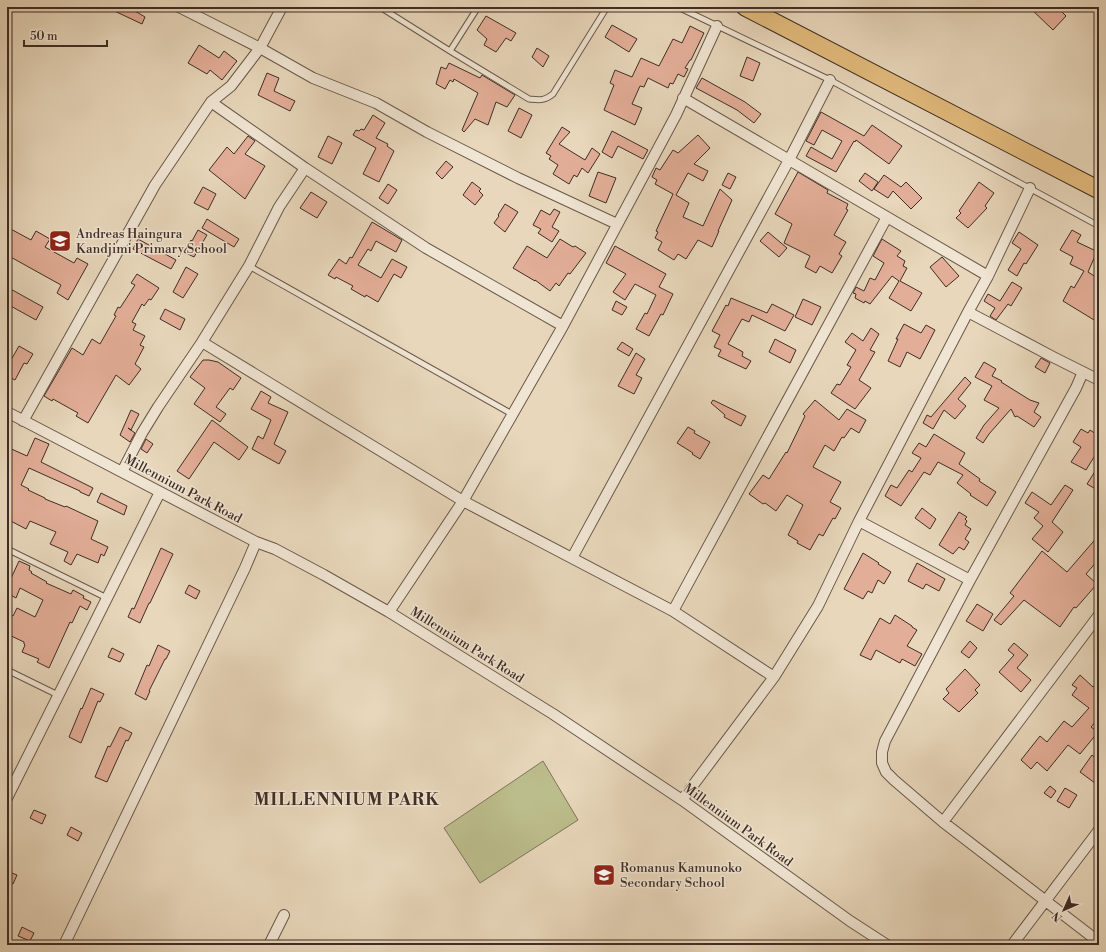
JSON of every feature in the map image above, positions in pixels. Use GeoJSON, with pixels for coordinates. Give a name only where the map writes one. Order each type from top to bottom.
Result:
{"type":"FeatureCollection","features":[{"type":"Feature","properties":{"kind":"highway"},"geometry":{"type":"LineString","coordinates":[[745,7],[1099,190]]}},
{"type":"Feature","properties":{"kind":"street"},"geometry":{"type":"LineString","coordinates":[[179,7],[260,48],[313,78],[376,103],[427,132],[518,178],[617,224]]}},
{"type":"Feature","properties":{"kind":"street"},"geometry":{"type":"LineString","coordinates":[[23,421],[155,185],[211,102],[231,86],[260,48],[282,7]]}},
{"type":"Feature","properties":{"kind":"street"},"geometry":{"type":"LineString","coordinates":[[389,612],[463,501],[563,326],[676,114],[717,26]]}},
{"type":"Feature","properties":{"kind":"street"},"geometry":{"type":"LineString","coordinates":[[572,558],[789,160],[830,80]]}},
{"type":"Feature","properties":{"kind":"street"},"geometry":{"type":"LineString","coordinates":[[683,98],[988,276]]}},
{"type":"Feature","properties":{"kind":"street"},"geometry":{"type":"LineString","coordinates":[[211,102],[305,168],[426,248],[563,326]]}},
{"type":"Feature","properties":{"kind":"street"},"geometry":{"type":"LineString","coordinates":[[122,472],[142,433],[250,266],[279,207],[305,168]]}},
{"type":"Feature","properties":{"kind":"street"},"geometry":{"type":"LineString","coordinates":[[682,800],[774,677],[818,606],[859,521],[988,276],[1030,188]]}},
{"type":"Feature","properties":{"kind":"street"},"geometry":{"type":"LineString","coordinates":[[673,611],[887,217]]}},
{"type":"Feature","properties":{"kind":"street"},"geometry":{"type":"LineString","coordinates":[[968,312],[1099,380]]}},
{"type":"Feature","properties":{"kind":"street"},"geometry":{"type":"LineString","coordinates":[[202,342],[463,501],[673,611],[774,677]]}},
{"type":"Feature","properties":{"kind":"street"},"geometry":{"type":"LineString","coordinates":[[1082,372],[1076,388],[970,580],[885,741],[882,752],[882,763],[886,772],[894,780],[943,822],[1099,942]]}},
{"type":"Feature","properties":{"kind":"street","name":"Millennium Park Road"},"geometry":{"type":"LineString","coordinates":[[7,412],[256,542],[276,549],[318,571],[389,612],[553,714],[682,800],[850,921],[887,945]]}},
{"type":"Feature","properties":{"kind":"street"},"geometry":{"type":"LineString","coordinates":[[7,798],[160,492]]}},
{"type":"Feature","properties":{"kind":"street"},"geometry":{"type":"LineString","coordinates":[[859,521],[970,580]]}},
{"type":"Feature","properties":{"kind":"street"},"geometry":{"type":"LineString","coordinates":[[64,945],[245,568],[256,542]]}},
{"type":"Feature","properties":{"kind":"street"},"geometry":{"type":"LineString","coordinates":[[943,822],[1099,615]]}},
{"type":"Feature","properties":{"kind":"street"},"geometry":{"type":"LineString","coordinates":[[1012,945],[1099,830]]}},
{"type":"Feature","properties":{"kind":"street"},"geometry":{"type":"LineString","coordinates":[[269,945],[284,915]]}},
{"type":"Feature","properties":{"kind":"lane"},"geometry":{"type":"LineString","coordinates":[[380,7],[530,99],[539,100],[547,99],[552,94],[607,7]]}},
{"type":"Feature","properties":{"kind":"lane"},"geometry":{"type":"LineString","coordinates":[[450,51],[478,7]]}},
{"type":"Feature","properties":{"kind":"lane"},"geometry":{"type":"LineString","coordinates":[[678,7],[830,80],[1099,226]]}},
{"type":"Feature","properties":{"kind":"lane"},"geometry":{"type":"LineString","coordinates":[[250,266],[512,414]]}},
{"type":"Feature","properties":{"kind":"lane"},"geometry":{"type":"LineString","coordinates":[[7,549],[107,598]]}},
{"type":"Feature","properties":{"kind":"lane"},"geometry":{"type":"LineString","coordinates":[[7,670],[58,695]]}},
{"type":"Feature","properties":{"kind":"green space"},"geometry":{"type":"Polygon","coordinates":[[[543,761],[578,820],[480,883],[444,828],[543,761]]]}},
{"type":"Feature","properties":{"kind":"building"},"geometry":{"type":"Polygon","coordinates":[[[106,7],[137,7],[135,11],[145,17],[142,24],[106,7]]]}},
{"type":"Feature","properties":{"kind":"building"},"geometry":{"type":"Polygon","coordinates":[[[1029,7],[1057,7],[1066,16],[1053,30],[1029,7]]]}},
{"type":"Feature","properties":{"kind":"building"},"geometry":{"type":"Polygon","coordinates":[[[486,16],[516,33],[511,41],[506,38],[496,52],[484,45],[487,39],[477,30],[486,16]]]}},
{"type":"Feature","properties":{"kind":"building"},"geometry":{"type":"Polygon","coordinates":[[[612,25],[637,39],[629,52],[605,37],[612,25]]]}},
{"type":"Feature","properties":{"kind":"building"},"geometry":{"type":"Polygon","coordinates":[[[690,26],[704,33],[691,60],[685,68],[688,69],[684,77],[678,74],[673,84],[670,83],[668,88],[648,78],[644,87],[640,86],[632,104],[642,108],[635,125],[604,110],[614,85],[610,83],[615,70],[632,77],[641,58],[659,66],[673,39],[682,43],[690,26]]]}},
{"type":"Feature","properties":{"kind":"building"},"geometry":{"type":"Polygon","coordinates":[[[199,45],[219,58],[224,51],[237,61],[222,80],[210,70],[207,74],[188,63],[199,45]]]}},
{"type":"Feature","properties":{"kind":"building"},"geometry":{"type":"Polygon","coordinates":[[[537,48],[549,56],[543,67],[532,57],[537,48]]]}},
{"type":"Feature","properties":{"kind":"building"},"geometry":{"type":"Polygon","coordinates":[[[747,57],[760,63],[753,81],[740,76],[747,57]]]}},
{"type":"Feature","properties":{"kind":"building"},"geometry":{"type":"Polygon","coordinates":[[[449,63],[480,78],[482,75],[515,95],[507,107],[496,102],[488,125],[475,119],[464,132],[462,130],[478,93],[454,79],[453,82],[450,80],[445,89],[436,84],[441,67],[446,69],[449,63]]]}},
{"type":"Feature","properties":{"kind":"building"},"geometry":{"type":"Polygon","coordinates":[[[267,73],[279,78],[274,91],[295,101],[290,111],[258,95],[267,73]]]}},
{"type":"Feature","properties":{"kind":"building"},"geometry":{"type":"Polygon","coordinates":[[[702,78],[745,102],[761,114],[754,123],[737,110],[696,88],[702,78]]]}},
{"type":"Feature","properties":{"kind":"building"},"geometry":{"type":"Polygon","coordinates":[[[519,108],[532,115],[521,138],[508,131],[519,108]]]}},
{"type":"Feature","properties":{"kind":"building"},"geometry":{"type":"Polygon","coordinates":[[[821,112],[864,136],[872,125],[902,146],[889,164],[856,140],[836,172],[806,156],[811,147],[832,159],[842,141],[822,130],[814,145],[806,141],[821,112]]]}},
{"type":"Feature","properties":{"kind":"building"},"geometry":{"type":"Polygon","coordinates":[[[373,115],[385,123],[376,138],[388,144],[387,146],[394,151],[379,182],[363,174],[376,148],[353,135],[356,130],[364,130],[373,115]]]}},
{"type":"Feature","properties":{"kind":"building"},"geometry":{"type":"Polygon","coordinates":[[[562,127],[570,132],[559,144],[585,160],[592,148],[600,154],[588,173],[582,168],[577,177],[574,175],[569,184],[553,174],[558,165],[549,159],[551,156],[546,153],[562,127]]]}},
{"type":"Feature","properties":{"kind":"building"},"geometry":{"type":"Polygon","coordinates":[[[612,131],[648,150],[643,159],[618,146],[612,158],[602,152],[612,131]]]}},
{"type":"Feature","properties":{"kind":"building"},"geometry":{"type":"Polygon","coordinates":[[[698,135],[710,148],[694,164],[708,171],[703,181],[688,173],[676,195],[689,203],[683,217],[703,226],[720,189],[732,200],[712,247],[698,240],[686,259],[678,254],[674,260],[658,250],[662,242],[655,238],[658,232],[656,231],[673,194],[655,184],[657,180],[652,177],[656,168],[660,170],[673,150],[678,153],[698,135]]]}},
{"type":"Feature","properties":{"kind":"building"},"geometry":{"type":"Polygon","coordinates":[[[248,136],[255,141],[245,154],[265,166],[245,199],[209,170],[227,147],[234,154],[248,136]]]}},
{"type":"Feature","properties":{"kind":"building"},"geometry":{"type":"Polygon","coordinates":[[[328,136],[342,143],[332,164],[318,157],[328,136]]]}},
{"type":"Feature","properties":{"kind":"building"},"geometry":{"type":"Polygon","coordinates":[[[446,161],[453,167],[442,179],[436,173],[446,161]]]}},
{"type":"Feature","properties":{"kind":"building"},"geometry":{"type":"Polygon","coordinates":[[[598,172],[616,178],[606,203],[589,196],[598,172]]]}},
{"type":"Feature","properties":{"kind":"building"},"geometry":{"type":"Polygon","coordinates":[[[798,172],[828,190],[827,193],[848,204],[846,209],[848,210],[834,235],[846,242],[839,254],[842,256],[832,273],[820,266],[816,273],[805,267],[810,256],[784,243],[792,224],[775,214],[798,172]]]}},
{"type":"Feature","properties":{"kind":"building"},"geometry":{"type":"Polygon","coordinates":[[[728,173],[736,177],[730,189],[722,185],[728,173]]]}},
{"type":"Feature","properties":{"kind":"building"},"geometry":{"type":"Polygon","coordinates":[[[865,173],[878,182],[872,191],[859,181],[865,173]]]}},
{"type":"Feature","properties":{"kind":"building"},"geometry":{"type":"Polygon","coordinates":[[[884,175],[901,187],[906,182],[922,198],[911,209],[893,191],[888,198],[874,189],[884,175]]]}},
{"type":"Feature","properties":{"kind":"building"},"geometry":{"type":"Polygon","coordinates":[[[472,182],[481,189],[479,191],[483,195],[475,205],[463,195],[472,182]]]}},
{"type":"Feature","properties":{"kind":"building"},"geometry":{"type":"Polygon","coordinates":[[[979,182],[994,193],[985,206],[987,208],[968,228],[956,218],[961,213],[959,211],[979,182]]]}},
{"type":"Feature","properties":{"kind":"building"},"geometry":{"type":"Polygon","coordinates":[[[388,184],[397,190],[388,204],[379,198],[388,184]]]}},
{"type":"Feature","properties":{"kind":"building"},"geometry":{"type":"Polygon","coordinates":[[[203,187],[216,194],[208,210],[194,203],[203,187]]]}},
{"type":"Feature","properties":{"kind":"building"},"geometry":{"type":"Polygon","coordinates":[[[311,192],[327,202],[317,218],[300,208],[311,192]]]}},
{"type":"Feature","properties":{"kind":"building"},"geometry":{"type":"Polygon","coordinates":[[[505,204],[518,212],[505,232],[494,223],[505,204]]]}},
{"type":"Feature","properties":{"kind":"building"},"geometry":{"type":"Polygon","coordinates":[[[554,209],[560,212],[552,227],[559,231],[552,242],[538,233],[541,229],[533,225],[541,210],[550,215],[554,209]]]}},
{"type":"Feature","properties":{"kind":"building"},"geometry":{"type":"Polygon","coordinates":[[[207,219],[239,239],[234,247],[202,228],[207,219]]]}},
{"type":"Feature","properties":{"kind":"building"},"geometry":{"type":"Polygon","coordinates":[[[372,222],[402,240],[396,252],[376,241],[371,251],[368,249],[358,265],[381,278],[392,259],[407,267],[401,278],[394,274],[378,302],[351,289],[353,286],[336,277],[335,279],[328,275],[339,259],[346,264],[350,257],[352,258],[372,222]]]}},
{"type":"Feature","properties":{"kind":"building"},"geometry":{"type":"Polygon","coordinates":[[[7,227],[31,240],[36,231],[50,239],[45,247],[74,263],[77,258],[88,264],[68,300],[57,293],[61,285],[7,255],[7,227]]]}},
{"type":"Feature","properties":{"kind":"building"},"geometry":{"type":"Polygon","coordinates":[[[198,230],[207,235],[194,257],[184,252],[198,230]]]}},
{"type":"Feature","properties":{"kind":"building"},"geometry":{"type":"Polygon","coordinates":[[[1072,230],[1081,235],[1077,242],[1096,251],[1088,272],[1099,279],[1099,323],[1063,301],[1071,286],[1074,288],[1084,271],[1070,264],[1073,257],[1060,250],[1072,230]]]}},
{"type":"Feature","properties":{"kind":"building"},"geometry":{"type":"Polygon","coordinates":[[[768,232],[787,248],[779,257],[760,241],[768,232]]]}},
{"type":"Feature","properties":{"kind":"building"},"geometry":{"type":"Polygon","coordinates":[[[1019,232],[1038,245],[1026,264],[1024,263],[1017,276],[1008,270],[1021,249],[1012,243],[1019,232]]]}},
{"type":"Feature","properties":{"kind":"building"},"geometry":{"type":"Polygon","coordinates":[[[138,239],[176,260],[171,269],[133,249],[138,239]]]}},
{"type":"Feature","properties":{"kind":"building"},"geometry":{"type":"Polygon","coordinates":[[[560,239],[586,253],[570,274],[568,273],[559,286],[556,283],[550,291],[535,280],[513,268],[527,246],[547,258],[560,239]]]}},
{"type":"Feature","properties":{"kind":"building"},"geometry":{"type":"Polygon","coordinates":[[[882,239],[901,251],[897,256],[905,261],[903,266],[907,268],[900,281],[922,293],[911,311],[889,298],[899,281],[892,276],[870,304],[865,301],[864,303],[855,298],[856,294],[853,293],[856,287],[864,291],[870,278],[875,280],[884,263],[873,256],[882,239]]]}},
{"type":"Feature","properties":{"kind":"building"},"geometry":{"type":"Polygon","coordinates":[[[615,246],[666,274],[659,287],[673,294],[663,315],[661,314],[649,336],[636,329],[645,313],[647,314],[656,295],[635,284],[625,300],[613,292],[626,274],[606,263],[615,246]]]}},
{"type":"Feature","properties":{"kind":"building"},"geometry":{"type":"Polygon","coordinates":[[[942,257],[959,276],[946,287],[930,267],[942,257]]]}},
{"type":"Feature","properties":{"kind":"building"},"geometry":{"type":"Polygon","coordinates":[[[186,267],[198,274],[183,298],[173,292],[186,267]]]}},
{"type":"Feature","properties":{"kind":"building"},"geometry":{"type":"Polygon","coordinates":[[[137,274],[159,288],[151,300],[149,299],[144,306],[142,304],[132,322],[136,324],[133,330],[145,336],[140,345],[144,347],[135,364],[141,369],[129,385],[116,375],[88,423],[76,416],[78,413],[53,399],[52,401],[44,396],[72,348],[83,355],[92,339],[100,344],[116,316],[114,315],[118,307],[120,308],[135,285],[131,283],[137,274]]]}},
{"type":"Feature","properties":{"kind":"building"},"geometry":{"type":"Polygon","coordinates":[[[1012,282],[1022,288],[1011,306],[1008,304],[996,320],[990,316],[995,308],[984,301],[988,294],[1000,301],[1012,282]]]}},
{"type":"Feature","properties":{"kind":"building"},"geometry":{"type":"Polygon","coordinates":[[[7,287],[43,307],[36,320],[7,304],[7,287]]]}},
{"type":"Feature","properties":{"kind":"building"},"geometry":{"type":"Polygon","coordinates":[[[731,298],[767,313],[772,304],[794,315],[785,331],[752,315],[749,322],[742,319],[728,344],[743,352],[742,356],[751,361],[746,369],[718,356],[721,350],[714,347],[720,335],[712,331],[726,305],[728,306],[731,298]]]}},
{"type":"Feature","properties":{"kind":"building"},"geometry":{"type":"Polygon","coordinates":[[[803,299],[821,307],[812,325],[795,317],[803,299]]]}},
{"type":"Feature","properties":{"kind":"building"},"geometry":{"type":"Polygon","coordinates":[[[616,301],[627,307],[622,315],[612,310],[616,301]]]}},
{"type":"Feature","properties":{"kind":"building"},"geometry":{"type":"Polygon","coordinates":[[[165,309],[185,319],[180,330],[160,319],[165,309]]]}},
{"type":"Feature","properties":{"kind":"building"},"geometry":{"type":"Polygon","coordinates":[[[904,324],[921,333],[926,325],[935,330],[920,359],[907,352],[900,367],[888,361],[898,339],[896,339],[904,324]]]}},
{"type":"Feature","properties":{"kind":"building"},"geometry":{"type":"Polygon","coordinates":[[[871,328],[879,334],[870,350],[875,352],[859,380],[871,388],[855,409],[831,393],[837,384],[840,385],[851,367],[847,365],[856,350],[845,342],[852,333],[863,341],[871,328]]]}},
{"type":"Feature","properties":{"kind":"building"},"geometry":{"type":"Polygon","coordinates":[[[775,339],[796,350],[790,363],[769,352],[775,339]]]}},
{"type":"Feature","properties":{"kind":"building"},"geometry":{"type":"Polygon","coordinates":[[[622,342],[633,349],[629,356],[617,349],[622,342]]]}},
{"type":"Feature","properties":{"kind":"building"},"geometry":{"type":"Polygon","coordinates":[[[19,346],[33,354],[27,364],[24,363],[15,380],[7,376],[7,367],[19,346]]]}},
{"type":"Feature","properties":{"kind":"building"},"geometry":{"type":"Polygon","coordinates":[[[636,353],[645,359],[636,375],[642,378],[634,394],[618,386],[636,353]]]}},
{"type":"Feature","properties":{"kind":"building"},"geometry":{"type":"Polygon","coordinates":[[[1041,358],[1050,363],[1045,373],[1035,367],[1041,358]]]}},
{"type":"Feature","properties":{"kind":"building"},"geometry":{"type":"Polygon","coordinates":[[[203,360],[218,362],[241,378],[233,390],[230,388],[216,407],[226,414],[220,422],[194,404],[205,388],[190,377],[203,360]]]}},
{"type":"Feature","properties":{"kind":"building"},"geometry":{"type":"Polygon","coordinates":[[[984,362],[996,369],[992,376],[1030,400],[1039,403],[1034,412],[1041,417],[1034,427],[1017,416],[1015,417],[1011,409],[983,443],[976,438],[984,425],[999,408],[984,400],[992,386],[975,377],[984,362]]]}},
{"type":"Feature","properties":{"kind":"building"},"geometry":{"type":"Polygon","coordinates":[[[965,377],[971,383],[958,399],[966,406],[955,419],[944,410],[933,429],[923,423],[927,415],[931,417],[965,377]]]}},
{"type":"Feature","properties":{"kind":"building"},"geometry":{"type":"Polygon","coordinates":[[[261,391],[271,397],[268,403],[288,412],[274,444],[286,451],[279,464],[252,449],[258,436],[263,439],[271,420],[251,409],[261,391]]]}},
{"type":"Feature","properties":{"kind":"building"},"geometry":{"type":"Polygon","coordinates":[[[713,400],[746,416],[741,426],[724,417],[725,415],[711,403],[713,400]]]}},
{"type":"Feature","properties":{"kind":"building"},"geometry":{"type":"Polygon","coordinates":[[[815,400],[839,420],[847,409],[866,420],[859,433],[851,428],[844,438],[842,437],[834,451],[825,445],[813,467],[841,482],[830,502],[841,508],[835,519],[833,518],[823,536],[819,534],[810,550],[797,543],[798,541],[788,535],[803,505],[787,495],[776,511],[749,494],[763,475],[769,479],[786,452],[787,453],[805,416],[803,414],[815,400]]]}},
{"type":"Feature","properties":{"kind":"building"},"geometry":{"type":"Polygon","coordinates":[[[131,410],[139,414],[131,430],[128,428],[135,433],[130,442],[120,435],[131,410]]]}},
{"type":"Feature","properties":{"kind":"building"},"geometry":{"type":"Polygon","coordinates":[[[212,420],[248,447],[239,460],[214,442],[189,479],[177,471],[212,420]]]}},
{"type":"Feature","properties":{"kind":"building"},"geometry":{"type":"Polygon","coordinates":[[[688,427],[695,431],[694,433],[710,442],[700,459],[677,443],[688,427]]]}},
{"type":"Feature","properties":{"kind":"building"},"geometry":{"type":"Polygon","coordinates":[[[1081,429],[1088,433],[1090,430],[1099,436],[1099,449],[1086,470],[1071,462],[1081,447],[1073,442],[1081,429]]]}},
{"type":"Feature","properties":{"kind":"building"},"geometry":{"type":"Polygon","coordinates":[[[934,434],[965,453],[959,464],[980,479],[979,481],[996,492],[987,506],[970,495],[971,494],[957,483],[963,475],[938,462],[930,475],[924,472],[901,506],[885,496],[891,485],[897,488],[909,470],[912,472],[921,458],[912,453],[919,443],[926,447],[934,434]]]}},
{"type":"Feature","properties":{"kind":"building"},"geometry":{"type":"Polygon","coordinates":[[[35,438],[49,444],[41,462],[93,488],[89,496],[29,468],[21,485],[45,499],[65,507],[66,506],[98,521],[91,539],[108,547],[104,556],[101,554],[98,563],[77,554],[71,565],[64,561],[68,552],[50,544],[56,532],[30,521],[26,529],[7,519],[7,447],[27,456],[35,438]]]}},
{"type":"Feature","properties":{"kind":"building"},"geometry":{"type":"Polygon","coordinates":[[[146,439],[153,444],[147,453],[141,449],[146,439]]]}},
{"type":"Feature","properties":{"kind":"building"},"geometry":{"type":"Polygon","coordinates":[[[1099,465],[1099,491],[1087,484],[1099,465]]]}},
{"type":"Feature","properties":{"kind":"building"},"geometry":{"type":"Polygon","coordinates":[[[1065,485],[1073,490],[1052,522],[1063,532],[1048,552],[1032,539],[1043,526],[1034,518],[1039,512],[1025,503],[1032,492],[1051,505],[1065,485]]]}},
{"type":"Feature","properties":{"kind":"building"},"geometry":{"type":"Polygon","coordinates":[[[101,493],[127,506],[124,515],[97,502],[101,493]]]}},
{"type":"Feature","properties":{"kind":"building"},"geometry":{"type":"Polygon","coordinates":[[[922,508],[936,519],[930,529],[915,518],[922,508]]]}},
{"type":"Feature","properties":{"kind":"building"},"geometry":{"type":"Polygon","coordinates":[[[959,512],[967,517],[965,519],[967,521],[965,525],[971,529],[965,539],[969,542],[964,550],[959,547],[953,554],[939,545],[959,512]]]}},
{"type":"Feature","properties":{"kind":"building"},"geometry":{"type":"Polygon","coordinates":[[[1099,535],[1099,559],[1086,574],[1097,584],[1076,608],[1074,607],[1060,627],[1024,600],[1001,625],[994,620],[1014,596],[1010,593],[1042,551],[1067,572],[1099,535]]]}},
{"type":"Feature","properties":{"kind":"building"},"geometry":{"type":"Polygon","coordinates":[[[161,548],[173,554],[140,623],[128,617],[132,608],[134,609],[161,548]]]}},
{"type":"Feature","properties":{"kind":"building"},"geometry":{"type":"Polygon","coordinates":[[[863,553],[891,572],[884,584],[878,580],[872,593],[868,591],[863,599],[844,589],[863,553]]]}},
{"type":"Feature","properties":{"kind":"building"},"geometry":{"type":"Polygon","coordinates":[[[19,561],[30,566],[29,570],[32,572],[31,573],[47,582],[46,583],[71,594],[73,590],[91,602],[87,610],[80,606],[72,623],[70,622],[49,668],[37,662],[39,659],[22,652],[25,645],[24,642],[7,634],[7,613],[13,616],[17,608],[35,617],[43,600],[20,588],[16,598],[7,593],[7,587],[19,561]]]}},
{"type":"Feature","properties":{"kind":"building"},"geometry":{"type":"Polygon","coordinates":[[[917,563],[945,579],[939,591],[926,584],[923,589],[908,581],[917,563]]]}},
{"type":"Feature","properties":{"kind":"building"},"geometry":{"type":"Polygon","coordinates":[[[189,585],[200,591],[196,599],[185,593],[189,585]]]}},
{"type":"Feature","properties":{"kind":"building"},"geometry":{"type":"Polygon","coordinates":[[[977,604],[993,614],[983,631],[966,621],[977,604]]]}},
{"type":"Feature","properties":{"kind":"building"},"geometry":{"type":"Polygon","coordinates":[[[895,615],[917,630],[907,646],[922,654],[915,666],[902,659],[900,663],[876,650],[871,660],[860,655],[880,618],[890,624],[895,615]]]}},
{"type":"Feature","properties":{"kind":"building"},"geometry":{"type":"Polygon","coordinates":[[[970,641],[977,648],[969,658],[961,652],[970,641]]]}},
{"type":"Feature","properties":{"kind":"building"},"geometry":{"type":"Polygon","coordinates":[[[1014,643],[1028,655],[1017,668],[1031,680],[1021,692],[999,672],[1014,655],[1008,650],[1014,643]]]}},
{"type":"Feature","properties":{"kind":"building"},"geometry":{"type":"Polygon","coordinates":[[[158,645],[170,651],[149,691],[146,700],[135,694],[147,665],[149,666],[158,645]]]}},
{"type":"Feature","properties":{"kind":"building"},"geometry":{"type":"Polygon","coordinates":[[[112,648],[124,654],[120,662],[108,657],[112,648]]]}},
{"type":"Feature","properties":{"kind":"building"},"geometry":{"type":"Polygon","coordinates":[[[965,669],[980,685],[975,690],[978,693],[959,712],[943,699],[949,693],[946,689],[965,669]]]}},
{"type":"Feature","properties":{"kind":"building"},"geometry":{"type":"Polygon","coordinates":[[[1080,675],[1093,687],[1099,680],[1099,718],[1091,727],[1098,732],[1080,754],[1068,745],[1047,771],[1037,762],[1031,769],[1021,760],[1040,736],[1047,742],[1064,721],[1072,727],[1089,708],[1072,695],[1077,688],[1072,685],[1080,675]]]}},
{"type":"Feature","properties":{"kind":"building"},"geometry":{"type":"Polygon","coordinates":[[[91,688],[104,694],[100,702],[98,701],[81,743],[69,737],[91,688]]]}},
{"type":"Feature","properties":{"kind":"building"},"geometry":{"type":"Polygon","coordinates":[[[120,727],[132,733],[128,741],[126,740],[107,782],[95,777],[108,746],[110,747],[120,727]]]}},
{"type":"Feature","properties":{"kind":"building"},"geometry":{"type":"Polygon","coordinates":[[[1092,755],[1099,761],[1099,786],[1080,772],[1092,755]]]}},
{"type":"Feature","properties":{"kind":"building"},"geometry":{"type":"Polygon","coordinates":[[[1050,786],[1056,791],[1051,798],[1044,793],[1050,786]]]}},
{"type":"Feature","properties":{"kind":"building"},"geometry":{"type":"Polygon","coordinates":[[[1065,788],[1077,795],[1069,808],[1057,801],[1065,788]]]}},
{"type":"Feature","properties":{"kind":"building"},"geometry":{"type":"Polygon","coordinates":[[[34,810],[46,815],[42,824],[30,818],[34,810]]]}},
{"type":"Feature","properties":{"kind":"building"},"geometry":{"type":"Polygon","coordinates":[[[71,827],[82,833],[78,841],[67,835],[71,827]]]}},
{"type":"Feature","properties":{"kind":"building"},"geometry":{"type":"Polygon","coordinates":[[[7,871],[17,875],[13,884],[7,881],[7,871]]]}},
{"type":"Feature","properties":{"kind":"building"},"geometry":{"type":"Polygon","coordinates":[[[22,927],[34,933],[30,941],[18,936],[22,927]]]}},
{"type":"Feature","properties":{"kind":"place","name":"Andreas Haingura Kandjimi Primary School"},"geometry":{"type":"Point","coordinates":[60,241]}},
{"type":"Feature","properties":{"kind":"place","name":"Romanus Kamunoko Secondary School"},"geometry":{"type":"Point","coordinates":[604,875]}},
{"type":"Feature","properties":{"kind":"district","name":"MILLENNIUM PARK"},"geometry":{"type":"Point","coordinates":[347,800]}}]}
